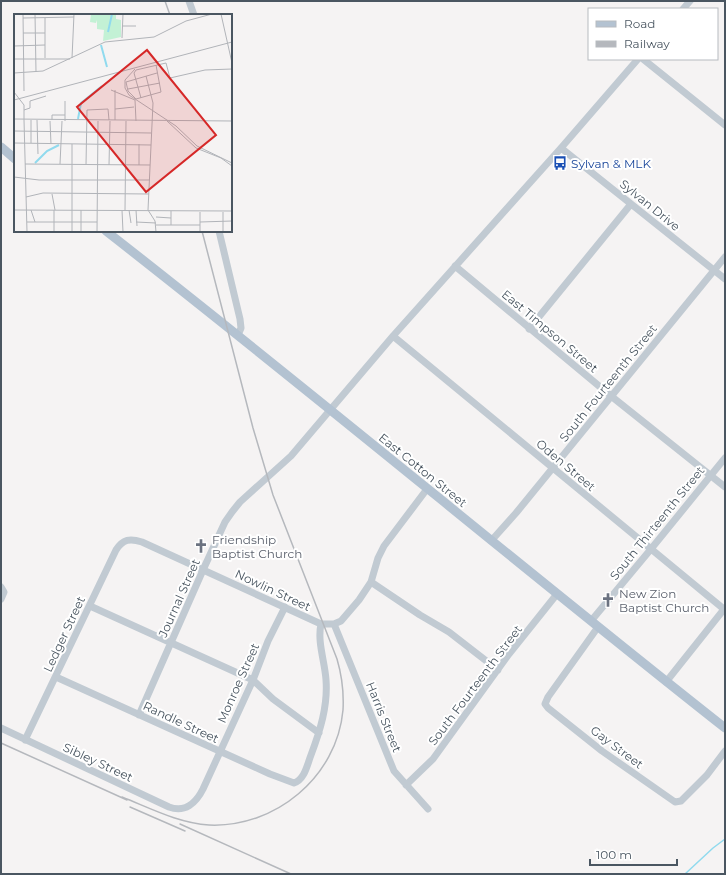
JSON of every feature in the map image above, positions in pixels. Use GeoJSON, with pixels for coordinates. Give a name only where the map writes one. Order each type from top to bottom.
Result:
{"type":"FeatureCollection","features":[{"type":"Feature","properties":{"kind":"main road"},"geometry":{"type":"LineString","coordinates":[[1,147],[14,158]]}},
{"type":"Feature","properties":{"kind":"main road","name":"East Cotton Street"},"geometry":{"type":"LineString","coordinates":[[107,232],[238,335],[491,541],[725,728]]}},
{"type":"Feature","properties":{"kind":"street"},"geometry":{"type":"LineString","coordinates":[[189,1],[194,14]]}},
{"type":"Feature","properties":{"kind":"street","name":"Journal Street"},"geometry":{"type":"LineString","coordinates":[[139,715],[203,570],[225,522],[232,512],[240,502],[287,459],[393,336],[561,148],[637,60]]}},
{"type":"Feature","properties":{"kind":"street"},"geometry":{"type":"LineString","coordinates":[[644,60],[725,125]]}},
{"type":"Feature","properties":{"kind":"street","name":"Sylvan Drive"},"geometry":{"type":"LineString","coordinates":[[561,148],[725,279]]}},
{"type":"Feature","properties":{"kind":"street"},"geometry":{"type":"LineString","coordinates":[[529,329],[631,204]]}},
{"type":"Feature","properties":{"kind":"street"},"geometry":{"type":"LineString","coordinates":[[219,232],[240,319],[241,328],[238,335]]}},
{"type":"Feature","properties":{"kind":"street","name":"South Fourteenth Street"},"geometry":{"type":"LineString","coordinates":[[491,541],[553,468],[725,257]]}},
{"type":"Feature","properties":{"kind":"street","name":"East Timpson Street"},"geometry":{"type":"LineString","coordinates":[[455,266],[529,329],[725,487]]}},
{"type":"Feature","properties":{"kind":"street","name":"Oden Street"},"geometry":{"type":"LineString","coordinates":[[393,336],[725,609]]}},
{"type":"Feature","properties":{"kind":"street","name":"South Thirteenth Street"},"geometry":{"type":"LineString","coordinates":[[591,621],[725,458]]}},
{"type":"Feature","properties":{"kind":"street"},"geometry":{"type":"LineString","coordinates":[[90,606],[253,680],[273,699],[319,733],[325,710],[326,682],[320,640],[321,624],[334,624],[341,621],[346,616],[371,582],[378,558],[384,546],[427,489]]}},
{"type":"Feature","properties":{"kind":"street","name":"Nowlin Street"},"geometry":{"type":"LineString","coordinates":[[126,540],[142,542],[321,624]]}},
{"type":"Feature","properties":{"kind":"street","name":"Ledger Street"},"geometry":{"type":"LineString","coordinates":[[26,740],[116,550],[121,543],[126,540]]}},
{"type":"Feature","properties":{"kind":"street"},"geometry":{"type":"LineString","coordinates":[[371,582],[420,615],[449,632],[498,670]]}},
{"type":"Feature","properties":{"kind":"street"},"geometry":{"type":"LineString","coordinates":[[1,587],[4,592],[1,599]]}},
{"type":"Feature","properties":{"kind":"street","name":"South Fourteenth Street"},"geometry":{"type":"LineString","coordinates":[[406,785],[433,759],[498,670],[557,594]]}},
{"type":"Feature","properties":{"kind":"street","name":"Monroe Street"},"geometry":{"type":"LineString","coordinates":[[187,807],[196,801],[201,793],[219,751],[253,680],[268,641],[286,607]]}},
{"type":"Feature","properties":{"kind":"street"},"geometry":{"type":"LineString","coordinates":[[666,682],[725,609]]}},
{"type":"Feature","properties":{"kind":"street","name":"Harris Street"},"geometry":{"type":"LineString","coordinates":[[334,624],[394,771],[428,809]]}},
{"type":"Feature","properties":{"kind":"street","name":"Gay Street"},"geometry":{"type":"LineString","coordinates":[[598,627],[548,697],[546,704],[549,709],[672,801],[678,802],[684,799],[704,778],[725,751]]}},
{"type":"Feature","properties":{"kind":"street","name":"Randle Street"},"geometry":{"type":"LineString","coordinates":[[56,677],[288,782],[294,783],[298,781],[304,773],[319,733]]}},
{"type":"Feature","properties":{"kind":"street","name":"Sibley Street"},"geometry":{"type":"LineString","coordinates":[[1,728],[176,809],[187,807]]}},
{"type":"Feature","properties":{"kind":"waterway"},"geometry":{"type":"LineString","coordinates":[[685,874],[725,839]]}},
{"type":"Feature","properties":{"kind":"railway"},"geometry":{"type":"LineString","coordinates":[[165,1],[170,14]]}},
{"type":"Feature","properties":{"kind":"railway"},"geometry":{"type":"LineString","coordinates":[[122,797],[175,818],[198,824],[233,824],[257,818],[279,808],[298,794],[315,777],[329,757],[338,734],[343,710],[342,684],[337,659],[273,495],[253,428],[202,232]]}},
{"type":"Feature","properties":{"kind":"railway"},"geometry":{"type":"LineString","coordinates":[[1,743],[127,800]]}},
{"type":"Feature","properties":{"kind":"railway"},"geometry":{"type":"LineString","coordinates":[[130,807],[185,831]]}},
{"type":"Feature","properties":{"kind":"railway"},"geometry":{"type":"LineString","coordinates":[[180,824],[291,874]]}},
{"type":"Feature","properties":{"kind":"place","name":"Sylvan & MLK"},"geometry":{"type":"Point","coordinates":[560,163]}},
{"type":"Feature","properties":{"kind":"place","name":"Friendship Baptist Church"},"geometry":{"type":"Point","coordinates":[201,546]}},
{"type":"Feature","properties":{"kind":"place","name":"New Zion Baptist Church"},"geometry":{"type":"Point","coordinates":[608,600]}}]}
